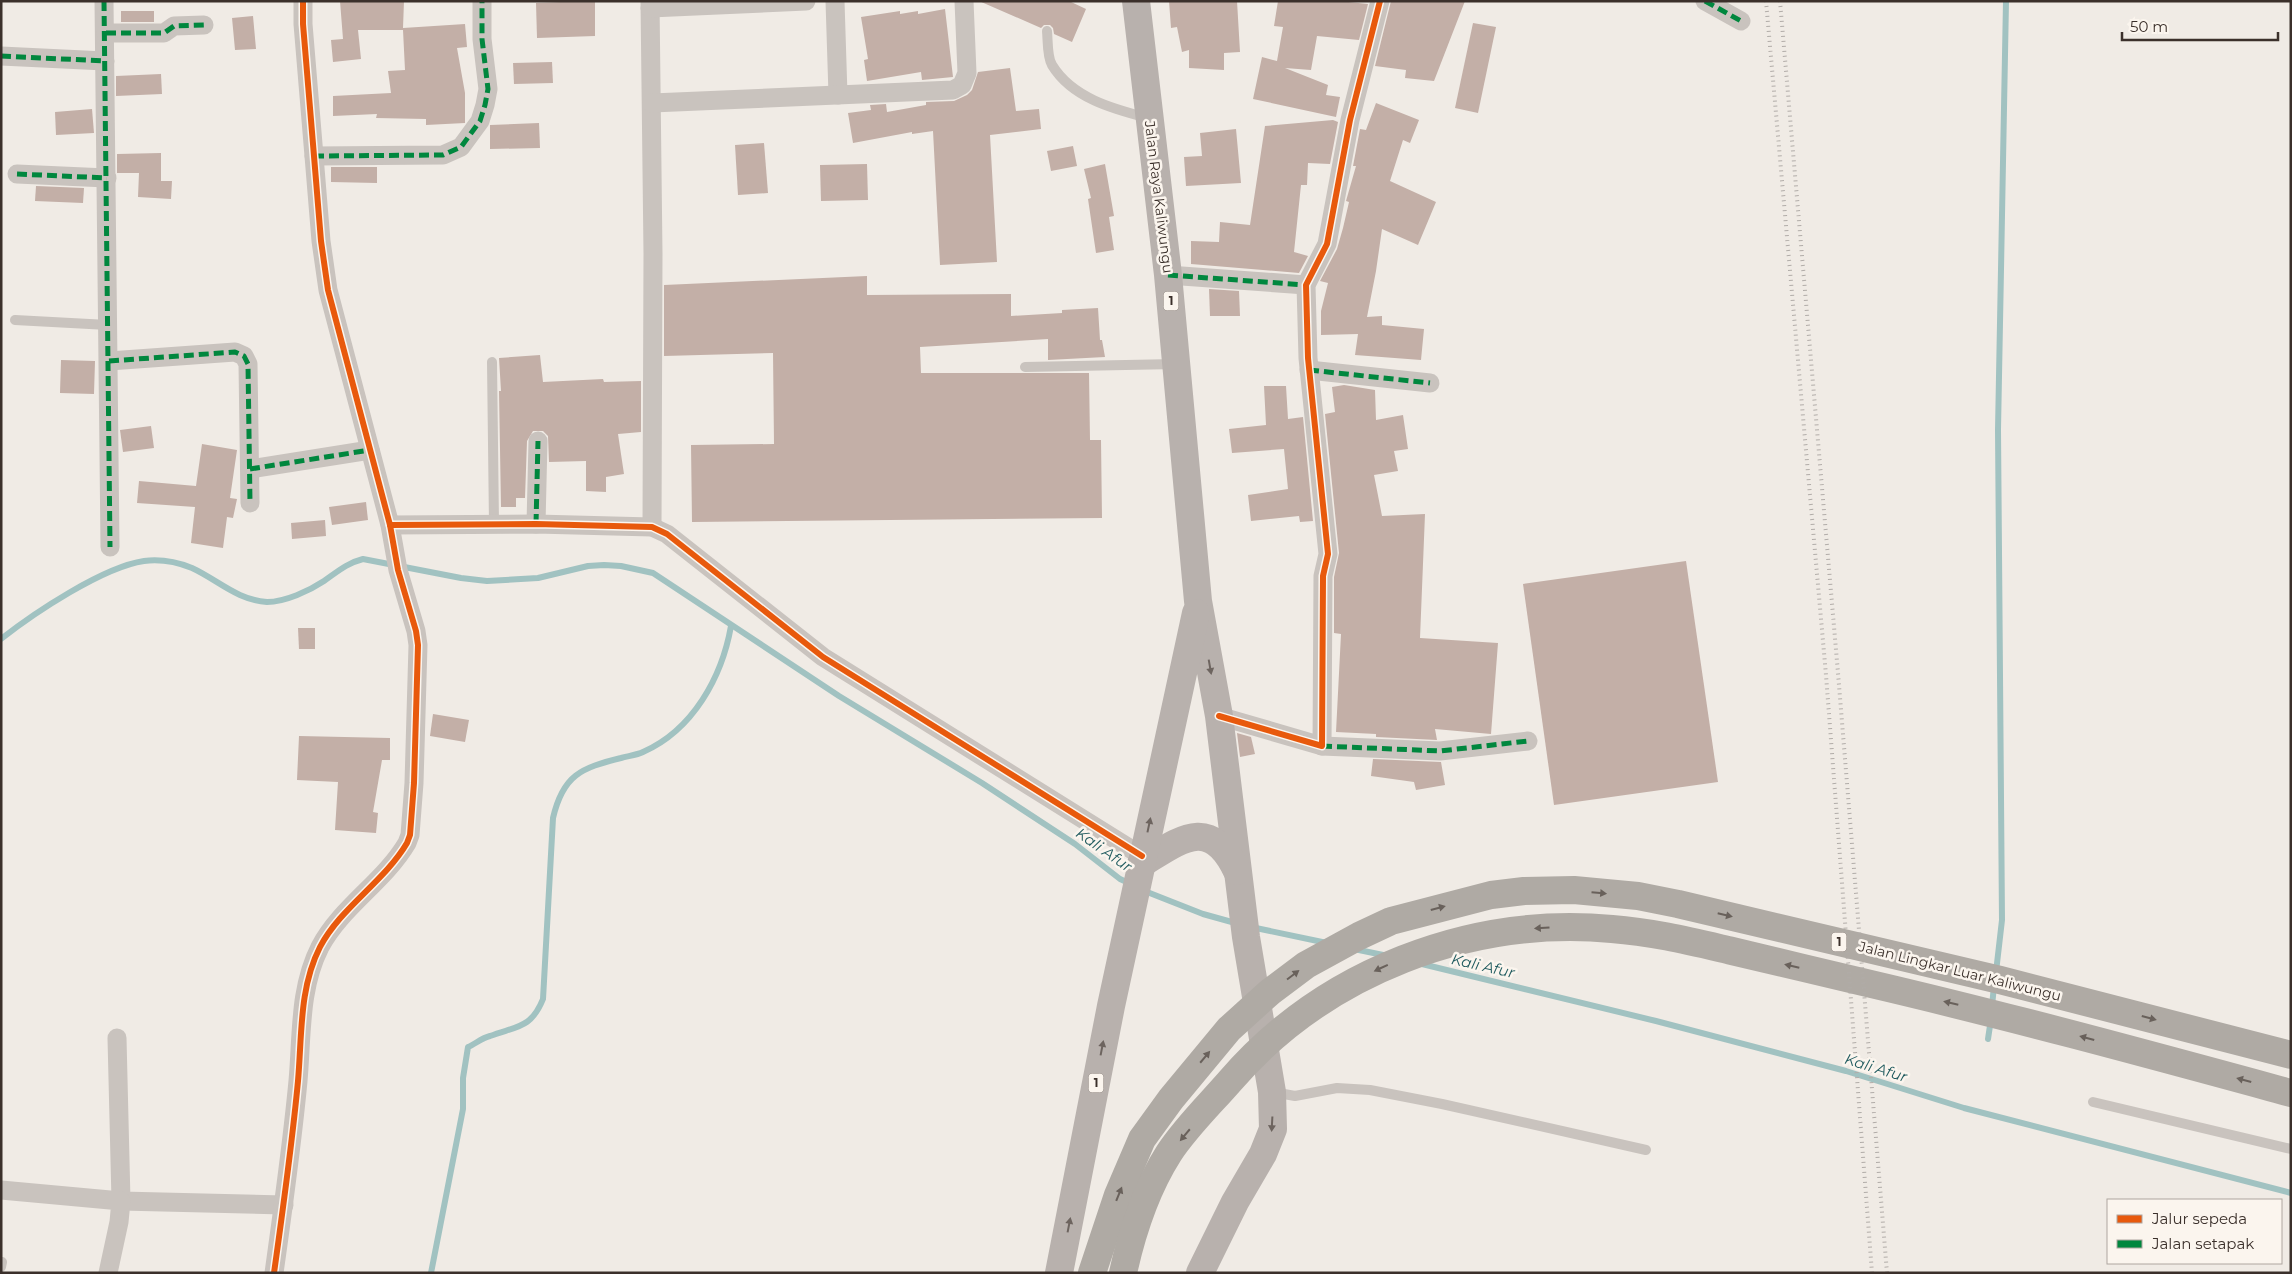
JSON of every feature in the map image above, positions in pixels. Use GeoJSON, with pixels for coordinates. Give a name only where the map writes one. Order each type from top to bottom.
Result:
{"type":"FeatureCollection","features":[{"type":"Feature","properties":{"kind":"highway","name":"Jalan Lingkar Luar Kaliwungu"},"geometry":{"type":"LineString","coordinates":[[1092,1273],[1118,1195],[1142,1139],[1171,1099],[1229,1029],[1270,992],[1306,965],[1359,936],[1391,921],[1491,895],[1524,891],[1574,890],[1638,896],[2000,980],[2291,1055]]}},
{"type":"Feature","properties":{"kind":"highway"},"geometry":{"type":"LineString","coordinates":[[1123,1273],[1132,1234],[1169,1153],[1252,1056],[1311,1007],[1379,968],[1426,950],[1474,937],[1514,930],[1567,927],[1613,929],[1678,939],[1998,1014],[2291,1093]]}},
{"type":"Feature","properties":{"kind":"main road","name":"Jalan Raya Kaliwungu"},"geometry":{"type":"LineString","coordinates":[[1136,1],[1168,275],[1198,601]]}},
{"type":"Feature","properties":{"kind":"main road","name":"1"},"geometry":{"type":"LineString","coordinates":[[1198,601],[1219,716],[1246,937],[1272,1092],[1273,1129],[1263,1154],[1234,1202],[1200,1273]]}},
{"type":"Feature","properties":{"kind":"main road","name":"1"},"geometry":{"type":"LineString","coordinates":[[1059,1273],[1110,1006],[1198,601]]}},
{"type":"Feature","properties":{"kind":"main road"},"geometry":{"type":"LineString","coordinates":[[1139,872],[1179,840],[1198,836],[1216,842],[1229,854],[1238,874]]}},
{"type":"Feature","properties":{"kind":"street"},"geometry":{"type":"LineString","coordinates":[[104,1],[106,33],[110,547]]}},
{"type":"Feature","properties":{"kind":"street"},"geometry":{"type":"LineString","coordinates":[[274,1273],[298,1081],[302,1010],[314,961],[326,936],[403,851],[410,835],[418,645],[416,631],[398,570],[390,525],[328,290],[321,241],[303,1]]}},
{"type":"Feature","properties":{"kind":"street"},"geometry":{"type":"LineString","coordinates":[[314,156],[443,154],[461,147],[480,121],[488,89],[482,39],[482,1]]}},
{"type":"Feature","properties":{"kind":"street"},"geometry":{"type":"LineString","coordinates":[[652,528],[652,103],[650,5],[806,1]]}},
{"type":"Feature","properties":{"kind":"street"},"geometry":{"type":"LineString","coordinates":[[835,1],[838,95]]}},
{"type":"Feature","properties":{"kind":"street"},"geometry":{"type":"LineString","coordinates":[[652,103],[953,90],[962,85],[967,73],[964,1]]}},
{"type":"Feature","properties":{"kind":"street"},"geometry":{"type":"LineString","coordinates":[[1322,746],[1323,576],[1324,562],[1328,554],[1309,370],[1306,285],[1327,244],[1350,120],[1380,1]]}},
{"type":"Feature","properties":{"kind":"street"},"geometry":{"type":"LineString","coordinates":[[1705,1],[1741,21]]}},
{"type":"Feature","properties":{"kind":"street"},"geometry":{"type":"LineString","coordinates":[[106,33],[164,33],[174,26],[204,26]]}},
{"type":"Feature","properties":{"kind":"street"},"geometry":{"type":"LineString","coordinates":[[1,56],[105,62]]}},
{"type":"Feature","properties":{"kind":"street"},"geometry":{"type":"LineString","coordinates":[[17,174],[107,178]]}},
{"type":"Feature","properties":{"kind":"street"},"geometry":{"type":"LineString","coordinates":[[1168,275],[1306,285]]}},
{"type":"Feature","properties":{"kind":"street"},"geometry":{"type":"LineString","coordinates":[[109,362],[235,352],[244,356],[248,364],[250,503]]}},
{"type":"Feature","properties":{"kind":"street"},"geometry":{"type":"LineString","coordinates":[[1309,370],[1430,383]]}},
{"type":"Feature","properties":{"kind":"street"},"geometry":{"type":"LineString","coordinates":[[536,524],[538,441]]}},
{"type":"Feature","properties":{"kind":"street"},"geometry":{"type":"LineString","coordinates":[[250,468],[370,450]]}},
{"type":"Feature","properties":{"kind":"street"},"geometry":{"type":"LineString","coordinates":[[390,525],[536,524],[652,528],[667,534],[823,657],[1139,872]]}},
{"type":"Feature","properties":{"kind":"street"},"geometry":{"type":"LineString","coordinates":[[1219,716],[1322,746],[1440,751],[1528,741]]}},
{"type":"Feature","properties":{"kind":"street"},"geometry":{"type":"LineString","coordinates":[[108,1273],[119,1222],[121,1201],[117,1038]]}},
{"type":"Feature","properties":{"kind":"street"},"geometry":{"type":"LineString","coordinates":[[1,1190],[121,1201],[284,1205]]}},
{"type":"Feature","properties":{"kind":"lane"},"geometry":{"type":"LineString","coordinates":[[1047,31],[1051,64],[1067,82],[1087,98],[1114,109],[1149,119]]}},
{"type":"Feature","properties":{"kind":"lane"},"geometry":{"type":"LineString","coordinates":[[15,320],[108,325]]}},
{"type":"Feature","properties":{"kind":"lane"},"geometry":{"type":"LineString","coordinates":[[492,362],[494,524]]}},
{"type":"Feature","properties":{"kind":"lane"},"geometry":{"type":"LineString","coordinates":[[1025,367],[1177,364]]}},
{"type":"Feature","properties":{"kind":"lane"},"geometry":{"type":"LineString","coordinates":[[1272,1092],[1295,1096],[1337,1088],[1370,1090],[1442,1104],[1646,1150]]}},
{"type":"Feature","properties":{"kind":"lane"},"geometry":{"type":"LineString","coordinates":[[2093,1102],[2291,1149]]}},
{"type":"Feature","properties":{"kind":"lane"},"geometry":{"type":"LineString","coordinates":[[1,1267],[2,1262]]}},
{"type":"Feature","properties":{"kind":"building"},"geometry":{"type":"Polygon","coordinates":[[[340,1],[404,1],[403,28],[465,24],[467,47],[457,48],[465,93],[465,123],[426,125],[426,119],[376,118],[377,114],[333,116],[333,96],[391,93],[388,71],[405,70],[403,30],[358,30],[361,59],[333,62],[331,40],[343,39],[340,1]]]}},
{"type":"Feature","properties":{"kind":"building"},"geometry":{"type":"Polygon","coordinates":[[[595,1],[595,36],[537,38],[536,3],[595,1]]]}},
{"type":"Feature","properties":{"kind":"building"},"geometry":{"type":"Polygon","coordinates":[[[979,1],[1069,1],[1086,9],[1072,42],[1054,34],[1053,28],[1050,25],[1044,25],[1041,28],[979,1]]]}},
{"type":"Feature","properties":{"kind":"building"},"geometry":{"type":"Polygon","coordinates":[[[1169,1],[1237,1],[1240,52],[1224,53],[1224,70],[1189,68],[1189,50],[1182,52],[1177,27],[1171,28],[1169,1]]]}},
{"type":"Feature","properties":{"kind":"building"},"geometry":{"type":"Polygon","coordinates":[[[1278,1],[1339,1],[1368,4],[1359,40],[1317,36],[1311,70],[1285,68],[1328,85],[1326,95],[1340,97],[1336,117],[1253,99],[1262,57],[1277,61],[1283,27],[1274,26],[1278,1]]]}},
{"type":"Feature","properties":{"kind":"building"},"geometry":{"type":"Polygon","coordinates":[[[1391,1],[1465,1],[1434,81],[1405,78],[1406,70],[1375,66],[1391,1]]]}},
{"type":"Feature","properties":{"kind":"building"},"geometry":{"type":"Polygon","coordinates":[[[945,9],[953,77],[922,80],[921,72],[867,81],[864,60],[868,59],[861,17],[900,11],[900,14],[918,11],[918,14],[945,9]]]}},
{"type":"Feature","properties":{"kind":"building"},"geometry":{"type":"Polygon","coordinates":[[[121,11],[154,11],[154,22],[121,22],[121,11]]]}},
{"type":"Feature","properties":{"kind":"building"},"geometry":{"type":"Polygon","coordinates":[[[253,16],[256,49],[235,50],[232,18],[253,16]]]}},
{"type":"Feature","properties":{"kind":"building"},"geometry":{"type":"Polygon","coordinates":[[[1473,23],[1496,27],[1478,113],[1455,108],[1473,23]]]}},
{"type":"Feature","properties":{"kind":"building"},"geometry":{"type":"Polygon","coordinates":[[[552,62],[553,83],[514,84],[513,63],[552,62]]]}},
{"type":"Feature","properties":{"kind":"building"},"geometry":{"type":"Polygon","coordinates":[[[1010,68],[1016,111],[1039,109],[1041,129],[990,135],[997,262],[940,265],[933,131],[912,134],[912,132],[853,143],[848,113],[871,110],[870,105],[886,104],[887,112],[926,105],[926,102],[954,101],[967,95],[972,90],[978,72],[1010,68]]]}},
{"type":"Feature","properties":{"kind":"building"},"geometry":{"type":"Polygon","coordinates":[[[161,74],[162,94],[116,96],[116,76],[161,74]]]}},
{"type":"Feature","properties":{"kind":"building"},"geometry":{"type":"Polygon","coordinates":[[[1376,103],[1419,120],[1410,143],[1403,140],[1390,181],[1436,202],[1418,245],[1382,229],[1367,317],[1382,316],[1382,325],[1424,329],[1421,360],[1355,355],[1358,334],[1321,335],[1321,311],[1328,283],[1320,281],[1337,249],[1343,228],[1349,202],[1346,201],[1356,166],[1353,166],[1360,129],[1366,130],[1376,103]]]}},
{"type":"Feature","properties":{"kind":"building"},"geometry":{"type":"Polygon","coordinates":[[[92,109],[94,133],[56,135],[55,112],[92,109]]]}},
{"type":"Feature","properties":{"kind":"building"},"geometry":{"type":"Polygon","coordinates":[[[1333,120],[1338,122],[1330,164],[1308,163],[1307,185],[1301,185],[1294,252],[1308,256],[1299,273],[1191,264],[1191,241],[1219,242],[1220,222],[1250,225],[1265,126],[1333,120]]]}},
{"type":"Feature","properties":{"kind":"building"},"geometry":{"type":"Polygon","coordinates":[[[539,123],[540,148],[490,149],[490,125],[539,123]]]}},
{"type":"Feature","properties":{"kind":"building"},"geometry":{"type":"Polygon","coordinates":[[[1236,129],[1241,183],[1186,186],[1184,157],[1202,156],[1200,133],[1236,129]]]}},
{"type":"Feature","properties":{"kind":"building"},"geometry":{"type":"Polygon","coordinates":[[[764,143],[768,193],[738,195],[735,145],[764,143]]]}},
{"type":"Feature","properties":{"kind":"building"},"geometry":{"type":"Polygon","coordinates":[[[1073,146],[1077,166],[1051,171],[1047,151],[1073,146]]]}},
{"type":"Feature","properties":{"kind":"building"},"geometry":{"type":"Polygon","coordinates":[[[161,153],[161,181],[172,181],[171,199],[138,197],[139,173],[117,173],[117,154],[161,153]]]}},
{"type":"Feature","properties":{"kind":"building"},"geometry":{"type":"Polygon","coordinates":[[[867,164],[868,200],[821,201],[820,165],[867,164]]]}},
{"type":"Feature","properties":{"kind":"building"},"geometry":{"type":"Polygon","coordinates":[[[1105,164],[1114,216],[1109,217],[1114,250],[1096,253],[1088,199],[1091,198],[1084,169],[1105,164]]]}},
{"type":"Feature","properties":{"kind":"building"},"geometry":{"type":"Polygon","coordinates":[[[331,167],[377,167],[377,183],[331,182],[331,167]]]}},
{"type":"Feature","properties":{"kind":"building"},"geometry":{"type":"Polygon","coordinates":[[[36,186],[84,188],[83,203],[35,201],[36,186]]]}},
{"type":"Feature","properties":{"kind":"building"},"geometry":{"type":"Polygon","coordinates":[[[867,276],[867,295],[1011,294],[1011,316],[1062,313],[1062,310],[1098,308],[1100,340],[1102,340],[1105,357],[1048,360],[1048,339],[920,347],[921,373],[1089,373],[1090,440],[1101,440],[1102,518],[692,522],[691,445],[774,444],[773,353],[664,356],[664,285],[867,276]]]}},
{"type":"Feature","properties":{"kind":"building"},"geometry":{"type":"Polygon","coordinates":[[[1209,289],[1239,291],[1240,316],[1210,316],[1209,289]]]}},
{"type":"Feature","properties":{"kind":"building"},"geometry":{"type":"Polygon","coordinates":[[[540,355],[543,382],[603,379],[604,382],[641,381],[641,432],[618,434],[624,474],[606,477],[606,492],[586,491],[586,461],[549,462],[548,436],[543,431],[533,431],[527,441],[525,498],[516,498],[516,507],[501,507],[499,391],[501,391],[499,358],[540,355]]]}},
{"type":"Feature","properties":{"kind":"building"},"geometry":{"type":"Polygon","coordinates":[[[61,360],[95,361],[94,394],[60,393],[61,360]]]}},
{"type":"Feature","properties":{"kind":"building"},"geometry":{"type":"Polygon","coordinates":[[[1344,385],[1375,390],[1376,420],[1403,415],[1408,449],[1394,451],[1398,471],[1374,475],[1382,516],[1425,514],[1420,638],[1498,643],[1491,734],[1435,729],[1437,740],[1376,737],[1376,734],[1336,732],[1341,634],[1334,633],[1334,577],[1339,553],[1325,414],[1335,412],[1332,387],[1344,385]]]}},
{"type":"Feature","properties":{"kind":"building"},"geometry":{"type":"Polygon","coordinates":[[[1264,386],[1286,386],[1288,419],[1303,417],[1313,521],[1300,522],[1299,516],[1251,521],[1248,495],[1288,489],[1284,449],[1232,453],[1229,429],[1266,425],[1264,386]]]}},
{"type":"Feature","properties":{"kind":"building"},"geometry":{"type":"Polygon","coordinates":[[[151,426],[154,448],[123,452],[120,430],[151,426]]]}},
{"type":"Feature","properties":{"kind":"building"},"geometry":{"type":"Polygon","coordinates":[[[202,444],[237,450],[230,498],[237,499],[233,518],[227,517],[223,548],[191,543],[195,507],[137,503],[139,481],[196,486],[202,444]]]}},
{"type":"Feature","properties":{"kind":"building"},"geometry":{"type":"Polygon","coordinates":[[[366,502],[368,520],[332,525],[329,507],[366,502]]]}},
{"type":"Feature","properties":{"kind":"building"},"geometry":{"type":"Polygon","coordinates":[[[325,520],[326,536],[292,539],[291,523],[325,520]]]}},
{"type":"Feature","properties":{"kind":"building"},"geometry":{"type":"Polygon","coordinates":[[[1686,561],[1718,782],[1554,805],[1523,584],[1686,561]]]}},
{"type":"Feature","properties":{"kind":"building"},"geometry":{"type":"Polygon","coordinates":[[[298,628],[315,628],[315,649],[299,649],[298,628]]]}},
{"type":"Feature","properties":{"kind":"building"},"geometry":{"type":"Polygon","coordinates":[[[433,714],[469,720],[465,742],[430,736],[433,714]]]}},
{"type":"Feature","properties":{"kind":"building"},"geometry":{"type":"Polygon","coordinates":[[[1237,733],[1251,737],[1255,754],[1240,757],[1237,733]]]}},
{"type":"Feature","properties":{"kind":"building"},"geometry":{"type":"Polygon","coordinates":[[[299,736],[390,738],[390,760],[382,760],[373,812],[378,813],[376,833],[335,830],[338,782],[297,780],[299,736]]]}},
{"type":"Feature","properties":{"kind":"building"},"geometry":{"type":"Polygon","coordinates":[[[1373,759],[1441,762],[1445,785],[1416,790],[1414,782],[1371,776],[1373,759]]]}},
{"type":"Feature","properties":{"kind":"waterway"},"geometry":{"type":"LineString","coordinates":[[1996,972],[2002,920],[1998,430],[2006,1]]}},
{"type":"Feature","properties":{"kind":"waterway"},"geometry":{"type":"LineString","coordinates":[[1,639],[50,604],[89,581],[127,565],[150,560],[174,563],[192,568],[237,594],[246,598],[267,602],[289,598],[304,592],[318,585],[347,565],[363,559],[461,578],[487,581],[538,578],[588,566],[621,566],[653,573],[839,696],[982,783],[1075,844],[1120,879],[1131,884]]}},
{"type":"Feature","properties":{"kind":"waterway"},"geometry":{"type":"LineString","coordinates":[[431,1273],[463,1109],[463,1078],[468,1047],[484,1038],[522,1025],[533,1016],[543,999],[553,818],[562,792],[568,783],[585,770],[641,753],[677,730],[702,700],[712,682],[727,645],[731,626]]}},
{"type":"Feature","properties":{"kind":"waterway","name":"Kali Afur"},"geometry":{"type":"LineString","coordinates":[[1142,890],[1203,914],[1239,924]]}},
{"type":"Feature","properties":{"kind":"waterway","name":"Kali Afur"},"geometry":{"type":"LineString","coordinates":[[1251,927],[1327,943]]}},
{"type":"Feature","properties":{"kind":"waterway","name":"Kali Afur"},"geometry":{"type":"LineString","coordinates":[[1354,949],[1388,956]]}},
{"type":"Feature","properties":{"kind":"waterway","name":"Kali Afur"},"geometry":{"type":"LineString","coordinates":[[1422,964],[1656,1021],[1846,1071],[1964,1108],[2291,1193]]}},
{"type":"Feature","properties":{"kind":"waterway"},"geometry":{"type":"LineString","coordinates":[[1992,1007],[1994,985]]}},
{"type":"Feature","properties":{"kind":"waterway"},"geometry":{"type":"LineString","coordinates":[[1988,1039],[1991,1019]]}},
{"type":"Feature","properties":{"kind":"railway"},"geometry":{"type":"LineString","coordinates":[[1766,1],[1826,675],[1872,1273]]}},
{"type":"Feature","properties":{"kind":"railway"},"geometry":{"type":"LineString","coordinates":[[1780,1],[1887,1273]]}},
{"type":"Feature","properties":{"kind":"marked path"},"geometry":{"type":"LineString","coordinates":[[104,1],[110,547]]}},
{"type":"Feature","properties":{"kind":"marked path"},"geometry":{"type":"LineString","coordinates":[[314,156],[443,155],[461,147],[480,121],[488,89],[482,39],[482,1]]}},
{"type":"Feature","properties":{"kind":"marked path"},"geometry":{"type":"LineString","coordinates":[[1705,1],[1741,21]]}},
{"type":"Feature","properties":{"kind":"marked path"},"geometry":{"type":"LineString","coordinates":[[106,33],[164,33],[174,26],[204,25]]}},
{"type":"Feature","properties":{"kind":"marked path"},"geometry":{"type":"LineString","coordinates":[[1,56],[105,61]]}},
{"type":"Feature","properties":{"kind":"marked path"},"geometry":{"type":"LineString","coordinates":[[17,174],[107,178]]}},
{"type":"Feature","properties":{"kind":"marked path"},"geometry":{"type":"LineString","coordinates":[[1168,275],[1306,285],[1306,290]]}},
{"type":"Feature","properties":{"kind":"marked path"},"geometry":{"type":"LineString","coordinates":[[109,361],[235,352],[244,356],[248,364],[250,503]]}},
{"type":"Feature","properties":{"kind":"marked path"},"geometry":{"type":"LineString","coordinates":[[1309,370],[1430,383]]}},
{"type":"Feature","properties":{"kind":"marked path"},"geometry":{"type":"LineString","coordinates":[[536,524],[538,441]]}},
{"type":"Feature","properties":{"kind":"marked path"},"geometry":{"type":"LineString","coordinates":[[250,469],[370,450]]}},
{"type":"Feature","properties":{"kind":"marked path"},"geometry":{"type":"LineString","coordinates":[[1322,746],[1440,751],[1528,741]]}},
{"type":"Feature","properties":{"kind":"cycle path"},"geometry":{"type":"LineString","coordinates":[[274,1273],[293,1129],[303,1012],[308,979],[320,947],[329,933],[339,919],[398,857],[410,835],[414,783],[418,645],[416,631],[398,570],[390,525],[328,290],[321,241],[303,24],[303,1]]}},
{"type":"Feature","properties":{"kind":"cycle path"},"geometry":{"type":"LineString","coordinates":[[1219,716],[1322,746],[1323,576],[1328,554],[1308,358],[1306,285],[1327,244],[1350,120],[1380,1]]}},
{"type":"Feature","properties":{"kind":"cycle path"},"geometry":{"type":"LineString","coordinates":[[390,525],[536,524],[652,527],[667,534],[823,657],[1142,856]]}}]}
